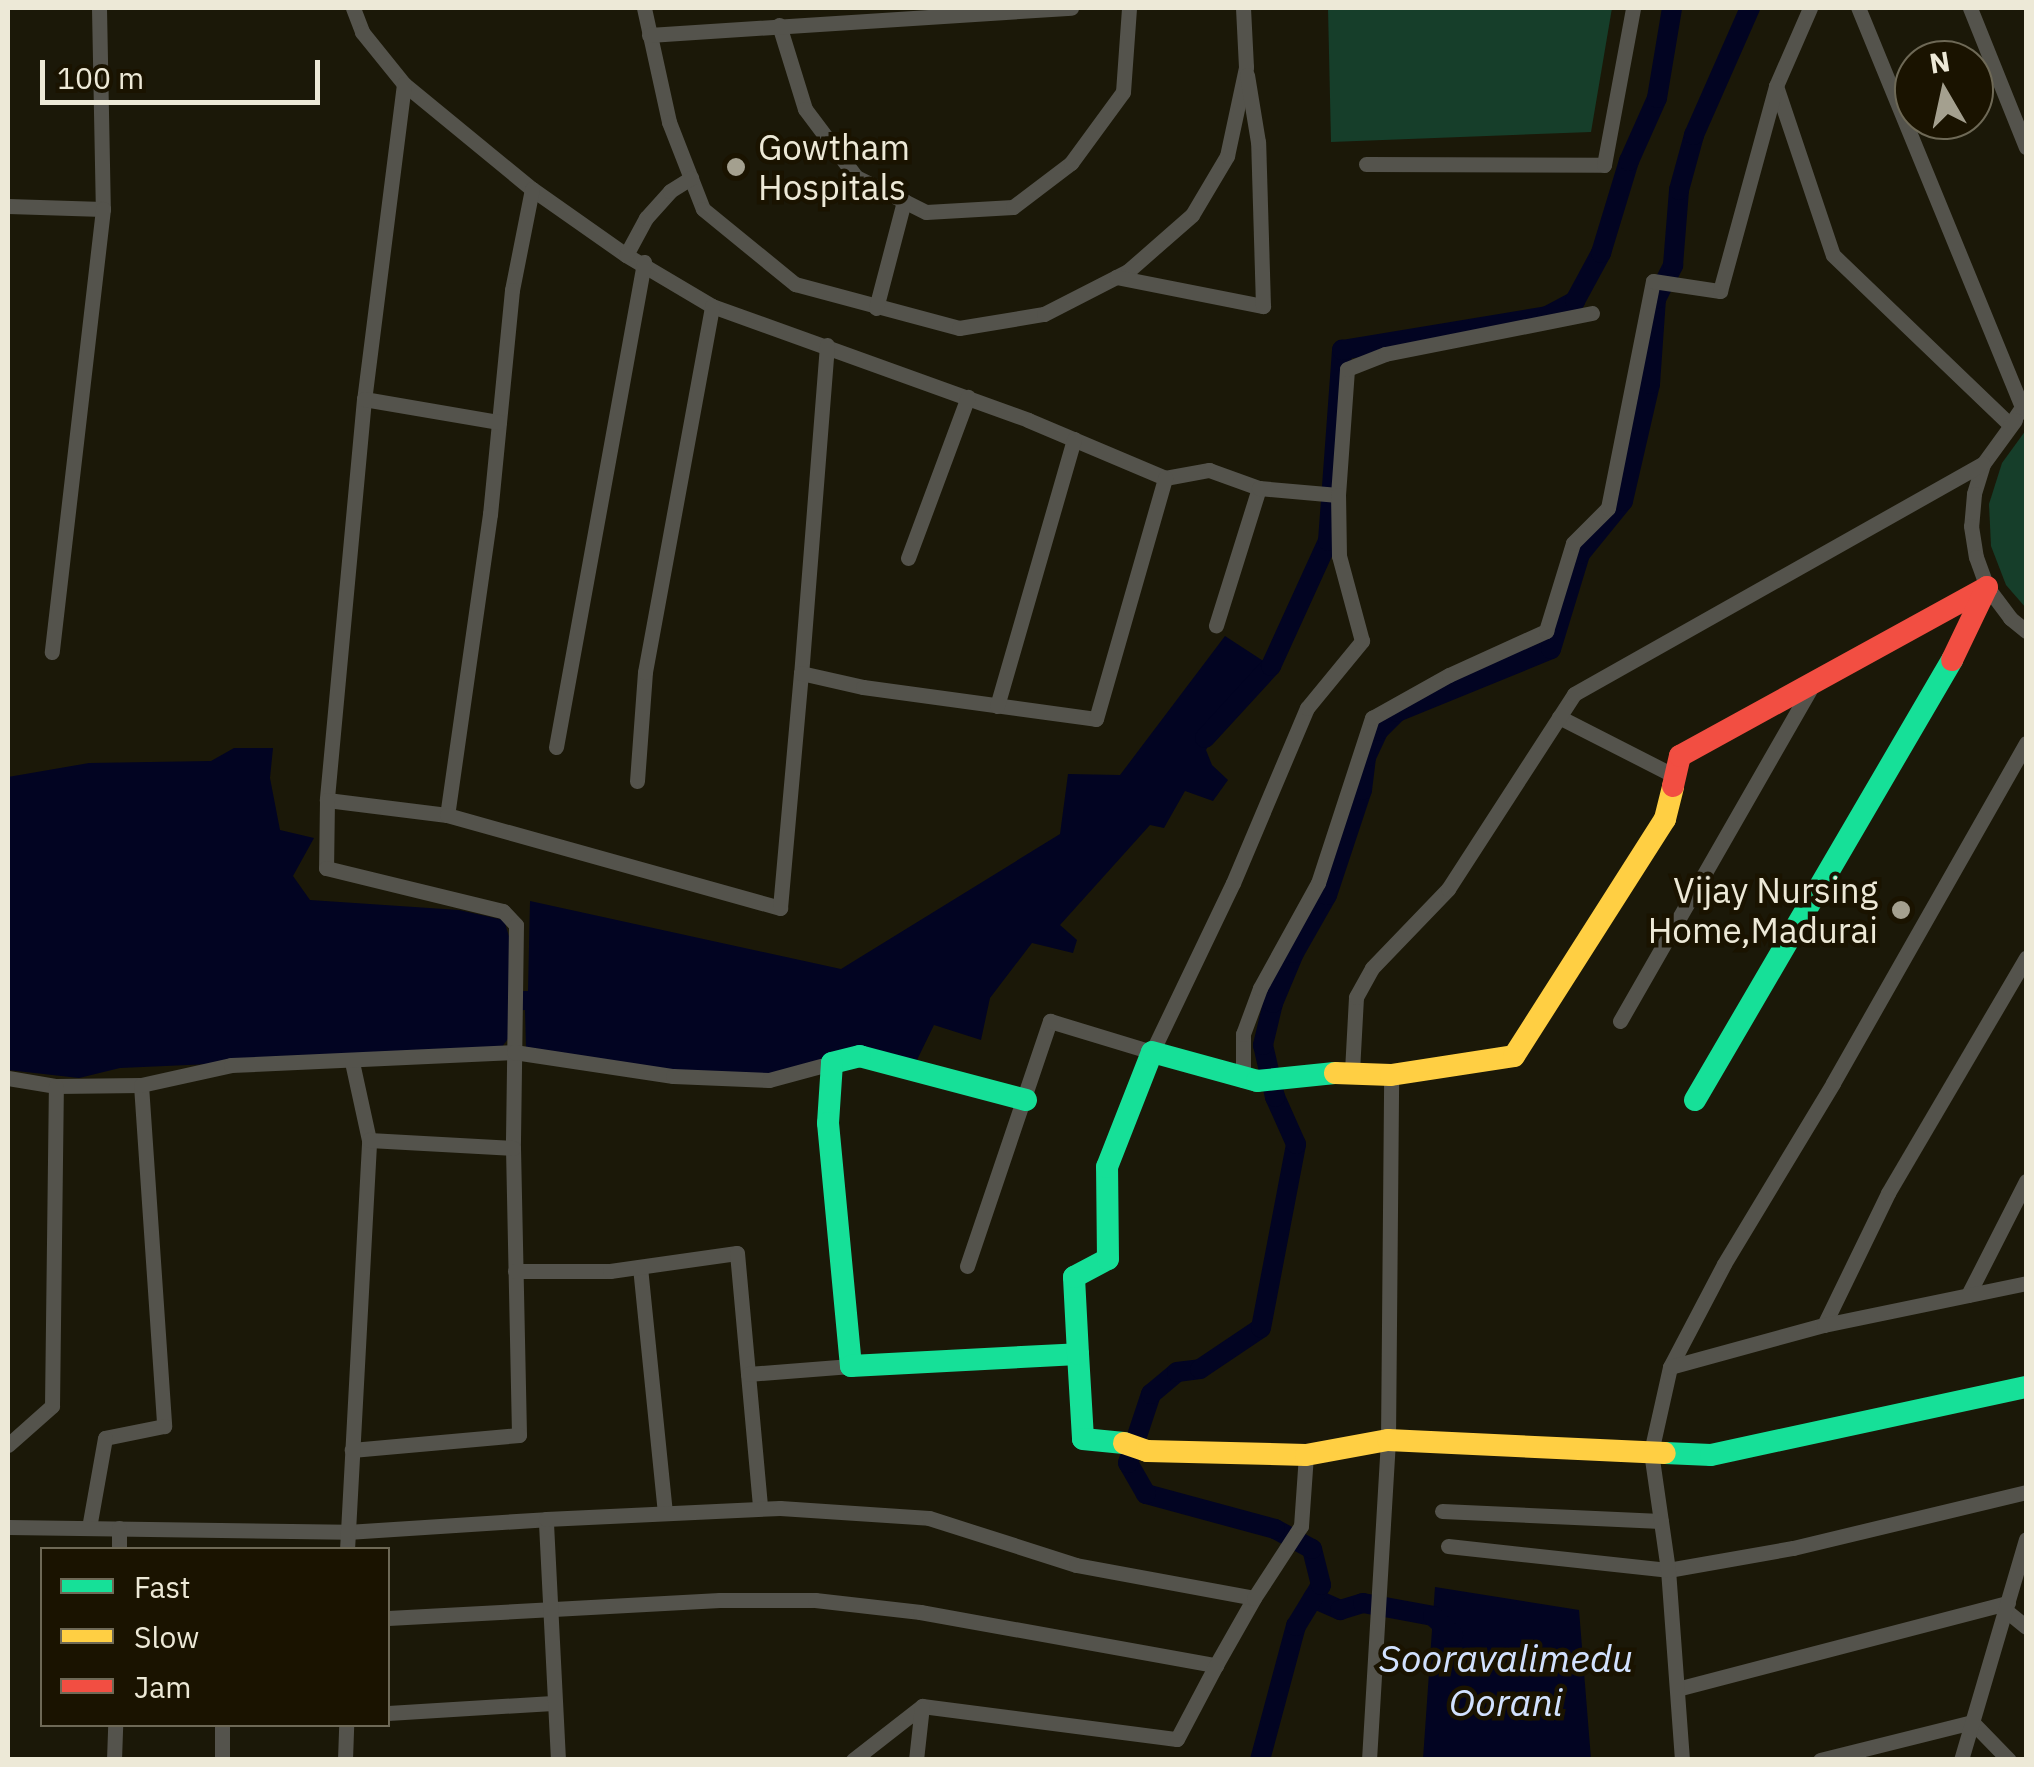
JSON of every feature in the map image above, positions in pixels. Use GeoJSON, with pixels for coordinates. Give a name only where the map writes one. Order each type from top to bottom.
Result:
{"type":"FeatureCollection","features":[{"type":"Feature","properties":{"kind":"street"},"geometry":{"type":"LineString","coordinates":[[52,652],[104,209],[99,8]]}},
{"type":"Feature","properties":{"kind":"street"},"geometry":{"type":"LineString","coordinates":[[353,8],[362,32],[404,84],[532,189],[626,255],[644,262],[712,306],[968,397],[1164,478],[1210,470],[1259,488],[1331,494]]}},
{"type":"Feature","properties":{"kind":"street"},"geometry":{"type":"LineString","coordinates":[[644,8],[669,122],[704,209],[796,284],[960,328],[1044,314],[1116,277],[1192,215],[1227,156],[1246,67]]}},
{"type":"Feature","properties":{"kind":"street"},"geometry":{"type":"LineString","coordinates":[[649,35],[1070,8]]}},
{"type":"Feature","properties":{"kind":"street"},"geometry":{"type":"LineString","coordinates":[[779,25],[806,110],[856,177],[926,212],[1012,207],[1071,163],[1123,92],[1129,8]]}},
{"type":"Feature","properties":{"kind":"street"},"geometry":{"type":"LineString","coordinates":[[1116,277],[1263,306],[1258,142],[1246,67],[1242,8]]}},
{"type":"Feature","properties":{"kind":"street"},"geometry":{"type":"LineString","coordinates":[[1366,164],[1604,164],[1633,8]]}},
{"type":"Feature","properties":{"kind":"street"},"geometry":{"type":"LineString","coordinates":[[1259,1080],[1243,1034],[1260,988],[1318,883],[1372,718],[1449,674],[1546,631],[1573,543],[1608,508],[1653,280],[1720,291],[1776,86],[1810,8]]}},
{"type":"Feature","properties":{"kind":"street"},"geometry":{"type":"LineString","coordinates":[[1858,8],[2022,407],[1983,464],[1974,494],[1971,526],[1987,587],[2010,618],[2026,631]]}},
{"type":"Feature","properties":{"kind":"street"},"geometry":{"type":"LineString","coordinates":[[1970,8],[2026,147]]}},
{"type":"Feature","properties":{"kind":"street"},"geometry":{"type":"LineString","coordinates":[[352,1450],[519,1434],[512,1148],[516,926],[503,911],[326,868],[326,800],[364,399],[404,84]]}},
{"type":"Feature","properties":{"kind":"street"},"geometry":{"type":"LineString","coordinates":[[1776,86],[1833,255],[2010,425]]}},
{"type":"Feature","properties":{"kind":"street"},"geometry":{"type":"LineString","coordinates":[[626,255],[646,218],[670,190],[692,178]]}},
{"type":"Feature","properties":{"kind":"street"},"geometry":{"type":"LineString","coordinates":[[447,815],[499,422],[512,290],[532,189]]}},
{"type":"Feature","properties":{"kind":"street"},"geometry":{"type":"LineString","coordinates":[[876,308],[904,201]]}},
{"type":"Feature","properties":{"kind":"street"},"geometry":{"type":"LineString","coordinates":[[8,206],[104,209]]}},
{"type":"Feature","properties":{"kind":"street"},"geometry":{"type":"LineString","coordinates":[[556,748],[644,262]]}},
{"type":"Feature","properties":{"kind":"street"},"geometry":{"type":"LineString","coordinates":[[637,781],[645,672],[712,306]]}},
{"type":"Feature","properties":{"kind":"street"},"geometry":{"type":"LineString","coordinates":[[1592,313],[1386,354],[1347,369],[1331,494],[1339,556],[1362,642],[1307,708],[1233,883],[1152,1052],[1107,1167],[1108,1259],[1074,1277],[1084,1440],[1119,1441],[1147,1451],[1306,1455],[1388,1440],[1711,1455],[2026,1387]]}},
{"type":"Feature","properties":{"kind":"street"},"geometry":{"type":"LineString","coordinates":[[326,800],[447,815],[780,908],[827,346]]}},
{"type":"Feature","properties":{"kind":"street"},"geometry":{"type":"LineString","coordinates":[[908,558],[968,397]]}},
{"type":"Feature","properties":{"kind":"street"},"geometry":{"type":"LineString","coordinates":[[364,399],[499,422]]}},
{"type":"Feature","properties":{"kind":"street"},"geometry":{"type":"LineString","coordinates":[[2010,425],[2026,412]]}},
{"type":"Feature","properties":{"kind":"street"},"geometry":{"type":"LineString","coordinates":[[997,706],[1074,439]]}},
{"type":"Feature","properties":{"kind":"street"},"geometry":{"type":"LineString","coordinates":[[1352,1071],[1356,997],[1372,968],[1448,889],[1574,694],[1983,464]]}},
{"type":"Feature","properties":{"kind":"street"},"geometry":{"type":"LineString","coordinates":[[800,672],[863,687],[1096,719],[1164,478]]}},
{"type":"Feature","properties":{"kind":"street"},"geometry":{"type":"LineString","coordinates":[[1216,625],[1259,488]]}},
{"type":"Feature","properties":{"kind":"street"},"geometry":{"type":"LineString","coordinates":[[967,1266],[1050,1021],[1259,1080],[1352,1071],[1391,1075],[1514,1056],[1665,819],[1680,756],[1987,587]]}},
{"type":"Feature","properties":{"kind":"street"},"geometry":{"type":"LineString","coordinates":[[1696,1100],[1936,693],[1987,587]]}},
{"type":"Feature","properties":{"kind":"street"},"geometry":{"type":"LineString","coordinates":[[1620,1021],[1812,684]]}},
{"type":"Feature","properties":{"kind":"street"},"geometry":{"type":"LineString","coordinates":[[1559,717],[1676,776]]}},
{"type":"Feature","properties":{"kind":"street"},"geometry":{"type":"LineString","coordinates":[[1682,1760],[1668,1570],[1651,1452],[1670,1367],[1724,1264],[1833,1083],[2026,743]]}},
{"type":"Feature","properties":{"kind":"street"},"geometry":{"type":"LineString","coordinates":[[1824,1325],[1888,1192],[2026,958]]}},
{"type":"Feature","properties":{"kind":"street"},"geometry":{"type":"LineString","coordinates":[[8,1078],[56,1086],[141,1085],[231,1066],[352,1062],[514,1048],[673,1076],[768,1080],[860,1056],[1026,1100]]}},
{"type":"Feature","properties":{"kind":"street"},"geometry":{"type":"LineString","coordinates":[[347,1547],[369,1140],[352,1062]]}},
{"type":"Feature","properties":{"kind":"street"},"geometry":{"type":"LineString","coordinates":[[832,1063],[828,1123],[851,1366]]}},
{"type":"Feature","properties":{"kind":"street"},"geometry":{"type":"LineString","coordinates":[[1369,1760],[1388,1440],[1391,1075]]}},
{"type":"Feature","properties":{"kind":"street"},"geometry":{"type":"LineString","coordinates":[[89,1528],[105,1438],[164,1426],[141,1085]]}},
{"type":"Feature","properties":{"kind":"street"},"geometry":{"type":"LineString","coordinates":[[8,1445],[52,1406],[56,1086]]}},
{"type":"Feature","properties":{"kind":"street"},"geometry":{"type":"LineString","coordinates":[[369,1140],[512,1148]]}},
{"type":"Feature","properties":{"kind":"street"},"geometry":{"type":"LineString","coordinates":[[1968,1295],[2026,1181]]}},
{"type":"Feature","properties":{"kind":"street"},"geometry":{"type":"LineString","coordinates":[[515,1271],[640,1267],[737,1253],[760,1508]]}},
{"type":"Feature","properties":{"kind":"street"},"geometry":{"type":"LineString","coordinates":[[640,1267],[665,1512]]}},
{"type":"Feature","properties":{"kind":"street"},"geometry":{"type":"LineString","coordinates":[[1670,1367],[1824,1325],[2026,1283]]}},
{"type":"Feature","properties":{"kind":"street"},"geometry":{"type":"LineString","coordinates":[[748,1374],[1078,1354]]}},
{"type":"Feature","properties":{"kind":"street"},"geometry":{"type":"LineString","coordinates":[[853,1760],[922,1706],[1177,1739],[1254,1598],[1301,1526],[1306,1455]]}},
{"type":"Feature","properties":{"kind":"street"},"geometry":{"type":"LineString","coordinates":[[1448,1546],[1668,1570],[1793,1548],[2026,1492]]}},
{"type":"Feature","properties":{"kind":"street"},"geometry":{"type":"LineString","coordinates":[[8,1527],[348,1532],[760,1508],[928,1518],[1076,1565],[1254,1598]]}},
{"type":"Feature","properties":{"kind":"street"},"geometry":{"type":"LineString","coordinates":[[1442,1511],[1661,1521]]}},
{"type":"Feature","properties":{"kind":"street"},"geometry":{"type":"LineString","coordinates":[[546,1519],[558,1760]]}},
{"type":"Feature","properties":{"kind":"street"},"geometry":{"type":"LineString","coordinates":[[119,1547],[120,1528]]}},
{"type":"Feature","properties":{"kind":"street"},"geometry":{"type":"LineString","coordinates":[[224,1547],[225,1530]]}},
{"type":"Feature","properties":{"kind":"street"},"geometry":{"type":"LineString","coordinates":[[1961,1760],[2026,1539]]}},
{"type":"Feature","properties":{"kind":"street"},"geometry":{"type":"LineString","coordinates":[[390,1618],[549,1608],[815,1600],[920,1612],[1216,1665]]}},
{"type":"Feature","properties":{"kind":"street"},"geometry":{"type":"LineString","coordinates":[[1677,1689],[2006,1606]]}},
{"type":"Feature","properties":{"kind":"street"},"geometry":{"type":"LineString","coordinates":[[2006,1606],[2026,1626]]}},
{"type":"Feature","properties":{"kind":"street"},"geometry":{"type":"LineString","coordinates":[[390,1713],[554,1704]]}},
{"type":"Feature","properties":{"kind":"street"},"geometry":{"type":"LineString","coordinates":[[916,1760],[922,1706]]}},
{"type":"Feature","properties":{"kind":"street"},"geometry":{"type":"LineString","coordinates":[[1820,1760],[1972,1722]]}},
{"type":"Feature","properties":{"kind":"street"},"geometry":{"type":"LineString","coordinates":[[1972,1722],[2009,1760]]}},
{"type":"Feature","properties":{"kind":"street"},"geometry":{"type":"LineString","coordinates":[[114,1760],[115,1727]]}},
{"type":"Feature","properties":{"kind":"street"},"geometry":{"type":"LineString","coordinates":[[222,1727],[222,1760]]}},
{"type":"Feature","properties":{"kind":"street"},"geometry":{"type":"LineString","coordinates":[[346,1727],[346,1760]]}},
{"type":"Feature","properties":{"kind":"green space"},"geometry":{"type":"Polygon","coordinates":[[[1328,8],[1612,8],[1591,132],[1331,142],[1328,8]]]}},
{"type":"Feature","properties":{"kind":"green space"},"geometry":{"type":"Polygon","coordinates":[[[2026,430],[2026,608],[2006,585],[1991,546],[1989,504],[2002,463],[2026,430]]]}},
{"type":"Feature","properties":{"kind":"water"},"geometry":{"type":"Polygon","coordinates":[[[1225,636],[1271,666],[1223,718],[1206,750],[1212,765],[1228,780],[1213,801],[1185,791],[1164,828],[1150,825],[1060,925],[1077,940],[1073,953],[1032,943],[990,998],[981,1040],[934,1025],[917,1060],[769,1077],[667,1070],[526,1047],[525,1010],[511,1011],[510,1036],[499,1051],[120,1068],[79,1078],[8,1070],[8,777],[89,763],[211,761],[234,748],[273,748],[270,778],[280,830],[314,838],[293,876],[310,900],[459,910],[504,920],[510,940],[513,991],[528,991],[530,901],[841,969],[1060,834],[1068,774],[1120,775],[1225,636]]]}},
{"type":"Feature","properties":{"kind":"water","name":"Sooravalimedu Oorani"},"geometry":{"type":"Polygon","coordinates":[[[1435,1587],[1579,1610],[1591,1759],[1423,1759],[1435,1587]]]}},
{"type":"Feature","properties":{"kind":"waterway"},"geometry":{"type":"LineString","coordinates":[[1205,738],[1271,666],[1328,541],[1342,350],[1547,316],[1575,301],[1601,253],[1629,161],[1657,98],[1672,8]]}},
{"type":"Feature","properties":{"kind":"waterway"},"geometry":{"type":"LineString","coordinates":[[1260,1760],[1296,1626],[1321,1585],[1312,1549],[1275,1529],[1146,1494],[1128,1463],[1151,1394],[1177,1372],[1200,1369],[1261,1328],[1296,1144],[1275,1097],[1263,1045],[1273,1003],[1294,953],[1327,895],[1362,790],[1366,757],[1378,731],[1397,712],[1551,649],[1580,554],[1623,501],[1650,384],[1656,299],[1673,265],[1679,190],[1694,135],[1750,8]]}},
{"type":"Feature","properties":{"kind":"waterway"},"geometry":{"type":"LineString","coordinates":[[1313,1598],[1340,1610],[1363,1603],[1433,1616],[1453,1635]]}},
{"type":"Feature","properties":{"kind":"traffic: fast"},"geometry":{"type":"LineString","coordinates":[[1695,1100],[1952,660]]}},
{"type":"Feature","properties":{"kind":"traffic: fast"},"geometry":{"type":"LineString","coordinates":[[1078,1354],[1074,1277],[1108,1259],[1107,1167],[1152,1052],[1257,1081],[1335,1073]]}},
{"type":"Feature","properties":{"kind":"traffic: fast"},"geometry":{"type":"LineString","coordinates":[[1026,1100],[860,1056],[832,1063],[828,1123],[851,1366],[1078,1354],[1083,1439],[1124,1443]]}},
{"type":"Feature","properties":{"kind":"traffic: fast"},"geometry":{"type":"LineString","coordinates":[[1665,1453],[1711,1455],[2026,1387]]}},
{"type":"Feature","properties":{"kind":"traffic: slow"},"geometry":{"type":"LineString","coordinates":[[1335,1073],[1391,1075],[1514,1056],[1665,819],[1673,786]]}},
{"type":"Feature","properties":{"kind":"traffic: slow"},"geometry":{"type":"LineString","coordinates":[[1124,1443],[1147,1451],[1306,1455],[1388,1440],[1665,1453]]}},
{"type":"Feature","properties":{"kind":"traffic: jam"},"geometry":{"type":"LineString","coordinates":[[1673,786],[1680,756],[1987,587],[1952,660]]}},
{"type":"Feature","properties":{"kind":"place","name":"Gowtham Hospitals"},"geometry":{"type":"Point","coordinates":[736,167]}},
{"type":"Feature","properties":{"kind":"place","name":"Vijay Nursing Home,Madurai"},"geometry":{"type":"Point","coordinates":[1901,910]}}]}
